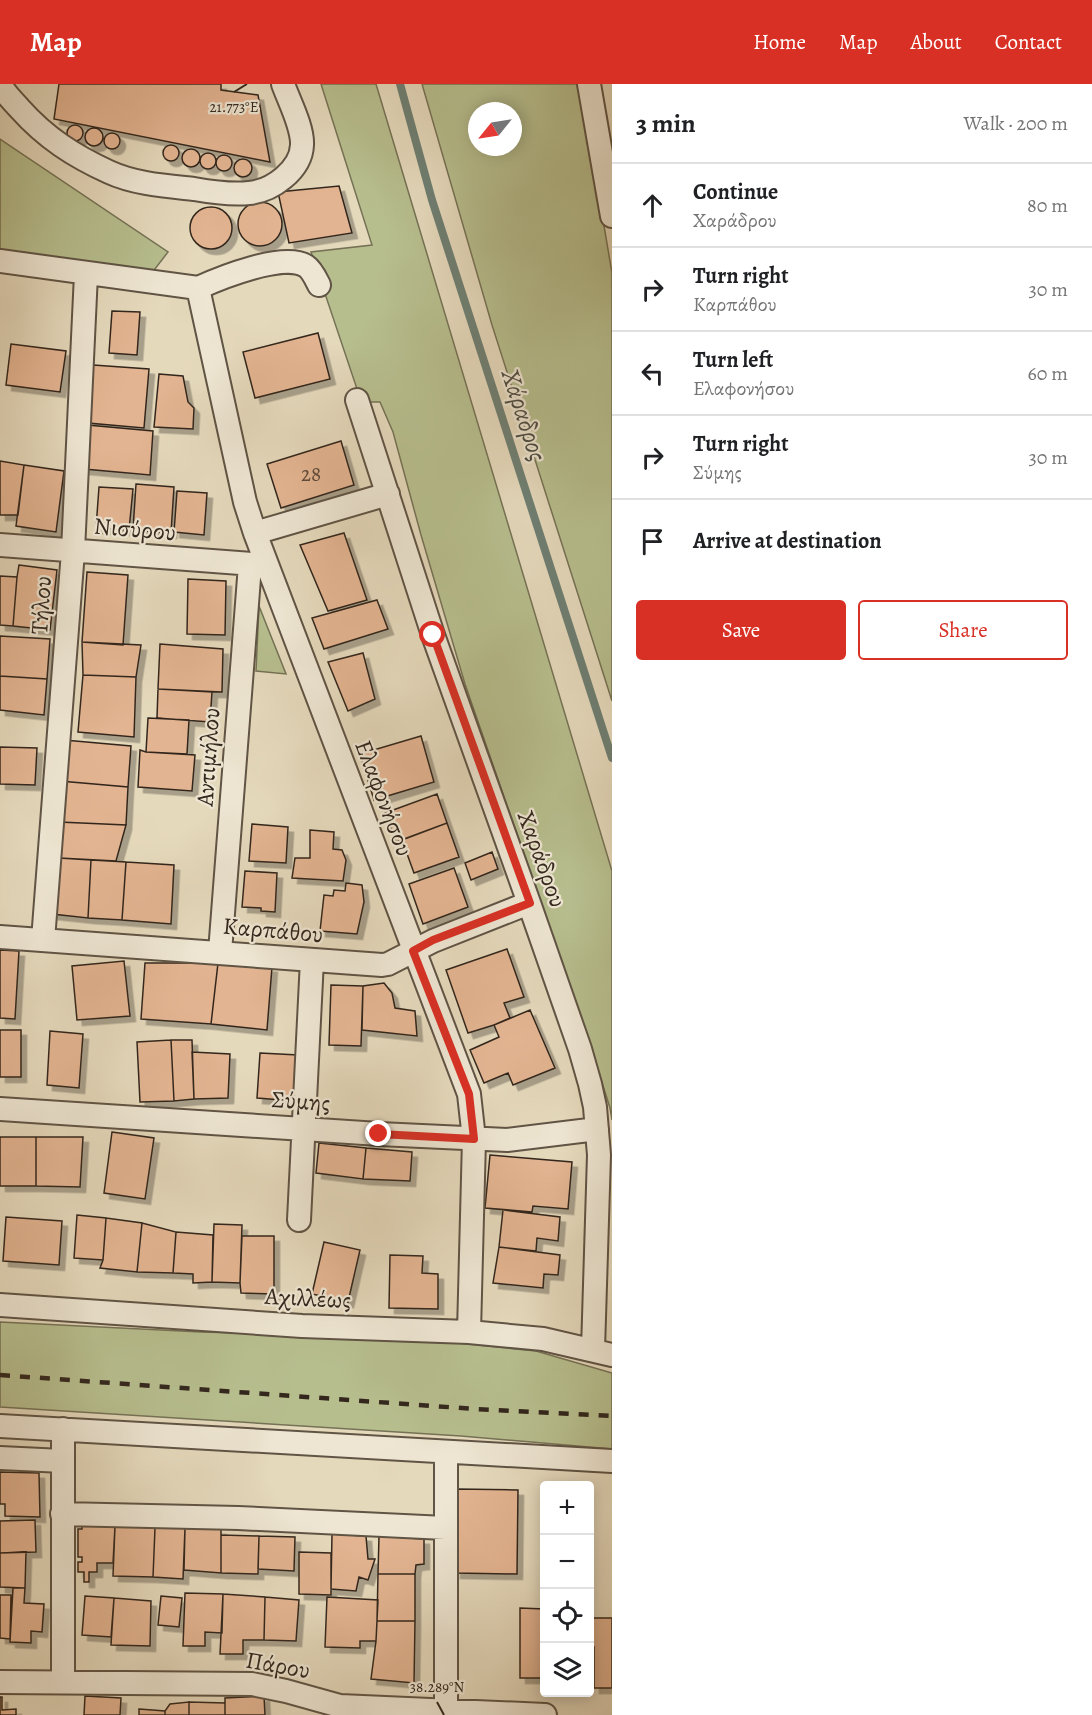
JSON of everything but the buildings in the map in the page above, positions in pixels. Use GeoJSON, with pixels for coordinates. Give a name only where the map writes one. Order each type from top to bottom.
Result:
{"type":"FeatureCollection","features":[{"type":"Feature","properties":{"kind":"street"},"geometry":{"type":"LineString","coordinates":[[0,84],[19,108],[51,139],[112,174],[149,184],[215,192],[249,193],[263,190],[284,177],[293,170],[301,154],[301,131],[283,84]]}},
{"type":"Feature","properties":{"kind":"street"},"geometry":{"type":"LineString","coordinates":[[597,90],[612,216]]}},
{"type":"Feature","properties":{"kind":"street"},"geometry":{"type":"LineString","coordinates":[[0,261],[198,288],[249,269],[293,262],[306,267],[319,285]]}},
{"type":"Feature","properties":{"kind":"street","name":"Τήλου"},"geometry":{"type":"LineString","coordinates":[[43,940],[73,551],[86,274]]}},
{"type":"Feature","properties":{"kind":"street","name":"Ελαφονήσου"},"geometry":{"type":"LineString","coordinates":[[198,288],[245,502],[255,533],[258,565],[469,1094],[474,1139],[469,1332]]}},
{"type":"Feature","properties":{"kind":"street","name":"Χαράδρου"},"geometry":{"type":"LineString","coordinates":[[357,400],[452,690],[530,903],[580,1049],[595,1107],[600,1180],[603,1353]]}},
{"type":"Feature","properties":{"kind":"street"},"geometry":{"type":"LineString","coordinates":[[255,533],[388,494]]}},
{"type":"Feature","properties":{"kind":"street","name":"Νισύρου"},"geometry":{"type":"LineString","coordinates":[[0,545],[258,565]]}},
{"type":"Feature","properties":{"kind":"street","name":"Αντιμήλου"},"geometry":{"type":"LineString","coordinates":[[220,952],[258,565]]}},
{"type":"Feature","properties":{"kind":"street","name":"Καρπάθου"},"geometry":{"type":"LineString","coordinates":[[0,937],[382,965],[433,940],[530,903]]}},
{"type":"Feature","properties":{"kind":"street"},"geometry":{"type":"LineString","coordinates":[[299,1220],[312,960]]}},
{"type":"Feature","properties":{"kind":"street","name":"Σύμης"},"geometry":{"type":"LineString","coordinates":[[0,1109],[474,1139],[507,1140],[597,1129]]}},
{"type":"Feature","properties":{"kind":"street","name":"Αχιλλέως"},"geometry":{"type":"LineString","coordinates":[[0,1305],[302,1326],[469,1332],[543,1339],[603,1353]]}},
{"type":"Feature","properties":{"kind":"street"},"geometry":{"type":"LineString","coordinates":[[0,1426],[612,1461]]}},
{"type":"Feature","properties":{"kind":"street"},"geometry":{"type":"LineString","coordinates":[[63,1429],[63,1682]]}},
{"type":"Feature","properties":{"kind":"street"},"geometry":{"type":"LineString","coordinates":[[446,1452],[446,1713]]}},
{"type":"Feature","properties":{"kind":"street"},"geometry":{"type":"LineString","coordinates":[[0,1458],[63,1461]]}},
{"type":"Feature","properties":{"kind":"street"},"geometry":{"type":"LineString","coordinates":[[62,1514],[237,1518],[445,1528]]}},
{"type":"Feature","properties":{"kind":"street","name":"Πάρου"},"geometry":{"type":"LineString","coordinates":[[0,1682],[252,1684],[340,1706],[446,1713],[545,1715]]}},
{"type":"Feature","properties":{"kind":"green space"},"geometry":{"type":"Polygon","coordinates":[[[321,84],[376,84],[612,871],[612,1120],[591,1048],[465,684],[393,432],[380,402],[368,402],[357,389],[311,252],[372,245],[321,84]]]}},
{"type":"Feature","properties":{"kind":"green space"},"geometry":{"type":"Polygon","coordinates":[[[422,84],[580,84],[612,273],[612,701],[492,325],[422,84]]]}},
{"type":"Feature","properties":{"kind":"green space"},"geometry":{"type":"Polygon","coordinates":[[[0,139],[168,252],[148,278],[0,255],[0,139]]]}},
{"type":"Feature","properties":{"kind":"green space"},"geometry":{"type":"Polygon","coordinates":[[[259,606],[286,674],[256,671],[259,606]]]}},
{"type":"Feature","properties":{"kind":"green space"},"geometry":{"type":"Polygon","coordinates":[[[0,1322],[201,1332],[335,1335],[536,1351],[612,1373],[612,1449],[461,1436],[0,1407],[0,1322]]]}},
{"type":"Feature","properties":{"kind":"waterway","name":"Χάραδρος"},"geometry":{"type":"LineString","coordinates":[[400,84],[432,200],[612,758]]}},
{"type":"Feature","properties":{"kind":"railway"},"geometry":{"type":"LineString","coordinates":[[0,1375],[475,1409],[612,1416]]}},
{"type":"Feature","properties":{"kind":"route"},"geometry":{"type":"LineString","coordinates":[[379,1134],[474,1139],[469,1094],[464,1078],[413,951],[433,940],[530,903],[433,635]]}}]}
